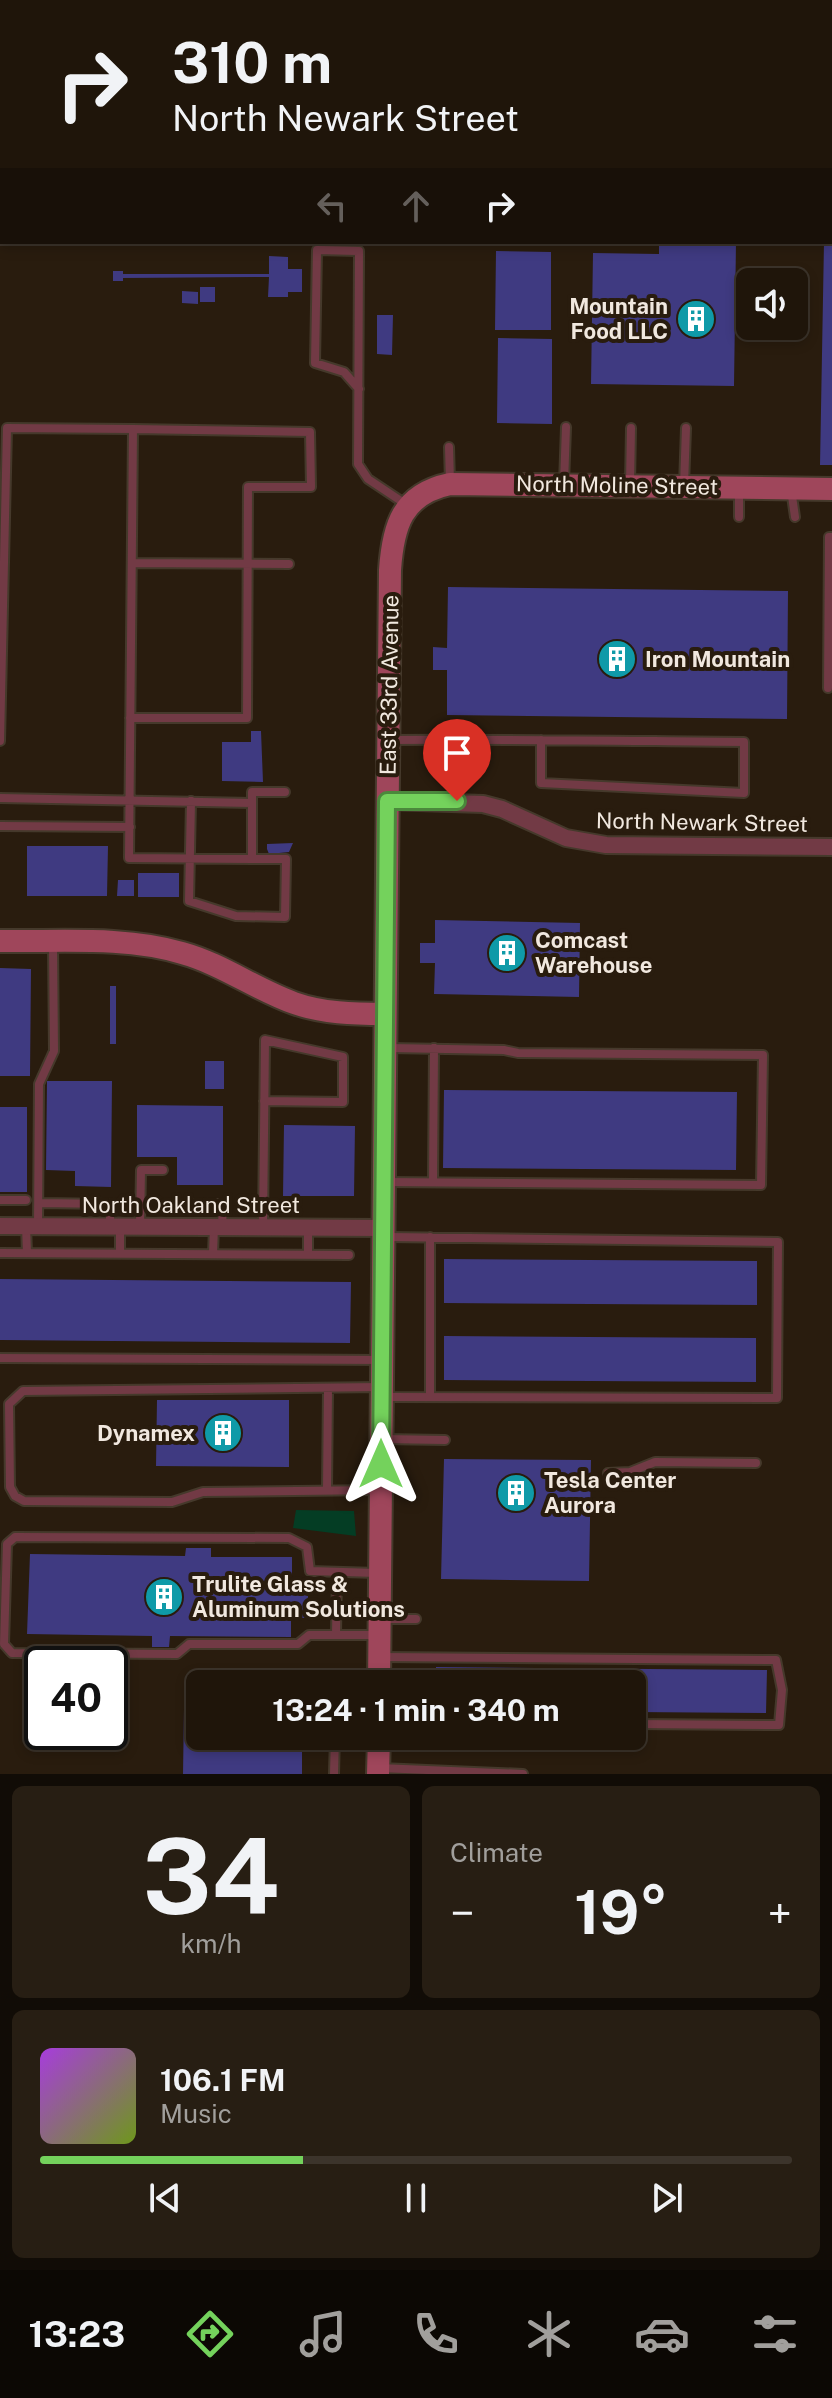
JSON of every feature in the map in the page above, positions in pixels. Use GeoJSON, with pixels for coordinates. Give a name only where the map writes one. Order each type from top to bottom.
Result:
{"type":"FeatureCollection","features":[{"type":"Feature","properties":{"kind":"street","name":"North Moline Street"},"geometry":{"type":"LineString","coordinates":[[408,506],[424,492],[450,484],[832,489]]}},
{"type":"Feature","properties":{"kind":"street","name":"East 33rd Avenue"},"geometry":{"type":"LineString","coordinates":[[379,1670],[391,555],[397,525],[408,506]]}},
{"type":"Feature","properties":{"kind":"street","name":"North Newark Street"},"geometry":{"type":"LineString","coordinates":[[387,801],[483,804],[502,809],[566,838],[606,845],[832,847]]}},
{"type":"Feature","properties":{"kind":"street"},"geometry":{"type":"LineString","coordinates":[[0,941],[123,943],[163,948],[198,958],[295,1003],[340,1012],[384,1014]]}},
{"type":"Feature","properties":{"kind":"street","name":"North Oakland Street"},"geometry":{"type":"LineString","coordinates":[[0,1226],[308,1228],[382,1232]]}},
{"type":"Feature","properties":{"kind":"street"},"geometry":{"type":"LineString","coordinates":[[378,1771],[379,1750]]}},
{"type":"Feature","properties":{"kind":"lane"},"geometry":{"type":"LineString","coordinates":[[359,389],[344,372],[315,363],[317,250],[359,251],[359,389],[358,464],[368,479],[408,506]]}},
{"type":"Feature","properties":{"kind":"lane"},"geometry":{"type":"LineString","coordinates":[[564,485],[566,427]]}},
{"type":"Feature","properties":{"kind":"lane"},"geometry":{"type":"LineString","coordinates":[[0,741],[7,428],[310,432],[311,487],[248,487],[247,718],[130,718]]}},
{"type":"Feature","properties":{"kind":"lane"},"geometry":{"type":"LineString","coordinates":[[630,486],[631,428]]}},
{"type":"Feature","properties":{"kind":"lane"},"geometry":{"type":"LineString","coordinates":[[684,487],[686,428]]}},
{"type":"Feature","properties":{"kind":"lane"},"geometry":{"type":"LineString","coordinates":[[133,429],[129,858],[190,859],[286,859],[285,917],[236,916],[189,901],[190,859],[191,801]]}},
{"type":"Feature","properties":{"kind":"lane"},"geometry":{"type":"LineString","coordinates":[[449,447],[450,484]]}},
{"type":"Feature","properties":{"kind":"lane"},"geometry":{"type":"LineString","coordinates":[[739,488],[739,517]]}},
{"type":"Feature","properties":{"kind":"lane"},"geometry":{"type":"LineString","coordinates":[[791,489],[795,517]]}},
{"type":"Feature","properties":{"kind":"lane"},"geometry":{"type":"LineString","coordinates":[[828,688],[829,537],[832,537]]}},
{"type":"Feature","properties":{"kind":"lane"},"geometry":{"type":"LineString","coordinates":[[132,563],[289,564]]}},
{"type":"Feature","properties":{"kind":"lane"},"geometry":{"type":"LineString","coordinates":[[388,740],[541,740],[744,742],[744,793],[541,783],[541,740]]}},
{"type":"Feature","properties":{"kind":"lane"},"geometry":{"type":"LineString","coordinates":[[252,859],[252,792],[285,792]]}},
{"type":"Feature","properties":{"kind":"lane"},"geometry":{"type":"LineString","coordinates":[[0,798],[252,803]]}},
{"type":"Feature","properties":{"kind":"lane"},"geometry":{"type":"LineString","coordinates":[[0,826],[130,827]]}},
{"type":"Feature","properties":{"kind":"lane"},"geometry":{"type":"LineString","coordinates":[[27,1253],[40,1203],[39,1084],[54,1051],[53,942]]}},
{"type":"Feature","properties":{"kind":"lane"},"geometry":{"type":"LineString","coordinates":[[263,1228],[264,1101],[265,1040],[343,1057],[343,1102],[264,1101]]}},
{"type":"Feature","properties":{"kind":"lane"},"geometry":{"type":"LineString","coordinates":[[383,1182],[761,1185],[763,1055],[518,1053],[504,1050],[384,1048]]}},
{"type":"Feature","properties":{"kind":"lane"},"geometry":{"type":"LineString","coordinates":[[433,1182],[434,1048]]}},
{"type":"Feature","properties":{"kind":"lane"},"geometry":{"type":"LineString","coordinates":[[140,1227],[141,1170],[163,1170]]}},
{"type":"Feature","properties":{"kind":"lane"},"geometry":{"type":"LineString","coordinates":[[0,1200],[26,1200]]}},
{"type":"Feature","properties":{"kind":"lane"},"geometry":{"type":"LineString","coordinates":[[40,1203],[110,1204],[120,1253]]}},
{"type":"Feature","properties":{"kind":"lane"},"geometry":{"type":"LineString","coordinates":[[183,1204],[223,1204],[213,1254]]}},
{"type":"Feature","properties":{"kind":"lane"},"geometry":{"type":"LineString","coordinates":[[308,1228],[308,1255]]}},
{"type":"Feature","properties":{"kind":"lane"},"geometry":{"type":"LineString","coordinates":[[381,1490],[203,1492],[172,1502],[24,1501],[15,1496],[10,1487],[9,1404],[23,1391],[328,1389],[430,1397],[777,1398],[778,1242],[430,1237],[382,1232]]}},
{"type":"Feature","properties":{"kind":"lane"},"geometry":{"type":"LineString","coordinates":[[430,1237],[430,1397]]}},
{"type":"Feature","properties":{"kind":"lane"},"geometry":{"type":"LineString","coordinates":[[0,1253],[349,1255]]}},
{"type":"Feature","properties":{"kind":"lane"},"geometry":{"type":"LineString","coordinates":[[0,1358],[381,1360]]}},
{"type":"Feature","properties":{"kind":"lane"},"geometry":{"type":"LineString","coordinates":[[327,1490],[328,1389]]}},
{"type":"Feature","properties":{"kind":"lane"},"geometry":{"type":"LineString","coordinates":[[381,1439],[445,1440]]}},
{"type":"Feature","properties":{"kind":"lane"},"geometry":{"type":"LineString","coordinates":[[608,1473],[630,1472],[655,1462],[756,1463]]}},
{"type":"Feature","properties":{"kind":"lane"},"geometry":{"type":"LineString","coordinates":[[380,1573],[310,1571],[307,1547],[289,1538],[15,1537],[7,1544],[4,1644],[12,1653],[177,1654],[189,1644],[298,1644],[309,1635],[336,1635],[776,1660],[782,1690],[779,1725],[646,1724]]}},
{"type":"Feature","properties":{"kind":"lane"},"geometry":{"type":"LineString","coordinates":[[336,1635],[337,1573]]}},
{"type":"Feature","properties":{"kind":"lane"},"geometry":{"type":"LineString","coordinates":[[380,1637],[416,1619]]}},
{"type":"Feature","properties":{"kind":"lane"},"geometry":{"type":"LineString","coordinates":[[334,1774],[335,1750]]}},
{"type":"Feature","properties":{"kind":"lane"},"geometry":{"type":"LineString","coordinates":[[378,1771],[523,1774]]}},
{"type":"Feature","properties":{"kind":"green space"},"geometry":{"type":"Polygon","coordinates":[[[296,1510],[354,1511],[356,1536],[293,1528],[296,1510]]]}},
{"type":"Feature","properties":{"kind":"building"},"geometry":{"type":"Polygon","coordinates":[[[659,244],[736,244],[734,386],[591,384],[593,253],[659,254],[659,244]]]}},
{"type":"Feature","properties":{"kind":"building"},"geometry":{"type":"Polygon","coordinates":[[[824,244],[832,244],[832,465],[820,465],[824,244]]]}},
{"type":"Feature","properties":{"kind":"building"},"geometry":{"type":"Polygon","coordinates":[[[496,251],[551,252],[551,330],[495,330],[496,251]]]}},
{"type":"Feature","properties":{"kind":"building"},"geometry":{"type":"Polygon","coordinates":[[[269,256],[288,257],[288,269],[302,269],[302,292],[288,292],[288,297],[268,297],[269,277],[123,278],[123,281],[113,281],[113,271],[123,271],[123,274],[269,274],[269,256]]]}},
{"type":"Feature","properties":{"kind":"building"},"geometry":{"type":"Polygon","coordinates":[[[200,287],[215,287],[215,302],[200,302],[200,287]]]}},
{"type":"Feature","properties":{"kind":"building"},"geometry":{"type":"Polygon","coordinates":[[[182,291],[198,292],[198,304],[182,303],[182,291]]]}},
{"type":"Feature","properties":{"kind":"building"},"geometry":{"type":"Polygon","coordinates":[[[377,315],[393,315],[392,355],[377,354],[377,315]]]}},
{"type":"Feature","properties":{"kind":"building"},"geometry":{"type":"Polygon","coordinates":[[[498,338],[552,339],[552,424],[497,423],[498,338]]]}},
{"type":"Feature","properties":{"kind":"building","name":"Iron Mountain"},"geometry":{"type":"Polygon","coordinates":[[[448,587],[788,591],[787,719],[447,715],[447,670],[433,670],[433,647],[447,648],[448,587]]]}},
{"type":"Feature","properties":{"kind":"building"},"geometry":{"type":"Polygon","coordinates":[[[251,731],[261,731],[263,782],[222,781],[222,742],[251,742],[251,731]]]}},
{"type":"Feature","properties":{"kind":"building"},"geometry":{"type":"Polygon","coordinates":[[[293,843],[289,852],[269,854],[267,849],[267,844],[293,843]]]}},
{"type":"Feature","properties":{"kind":"building"},"geometry":{"type":"Polygon","coordinates":[[[27,846],[108,846],[107,896],[27,896],[27,846]]]}},
{"type":"Feature","properties":{"kind":"building"},"geometry":{"type":"Polygon","coordinates":[[[138,873],[179,873],[179,897],[138,897],[138,873]]]}},
{"type":"Feature","properties":{"kind":"building"},"geometry":{"type":"Polygon","coordinates":[[[118,880],[134,880],[134,896],[117,896],[118,880]]]}},
{"type":"Feature","properties":{"kind":"building","name":"Comcast Warehouse"},"geometry":{"type":"Polygon","coordinates":[[[435,920],[580,923],[579,997],[434,994],[435,963],[420,963],[420,943],[435,943],[435,920]]]}},
{"type":"Feature","properties":{"kind":"building"},"geometry":{"type":"Polygon","coordinates":[[[0,968],[31,969],[30,1076],[0,1076],[0,968]]]}},
{"type":"Feature","properties":{"kind":"building"},"geometry":{"type":"Polygon","coordinates":[[[110,986],[116,986],[116,1044],[110,1044],[110,986]]]}},
{"type":"Feature","properties":{"kind":"building"},"geometry":{"type":"Polygon","coordinates":[[[205,1061],[224,1061],[224,1089],[205,1089],[205,1061]]]}},
{"type":"Feature","properties":{"kind":"building"},"geometry":{"type":"Polygon","coordinates":[[[47,1081],[112,1081],[111,1187],[75,1186],[75,1171],[46,1170],[47,1081]]]}},
{"type":"Feature","properties":{"kind":"building"},"geometry":{"type":"Polygon","coordinates":[[[444,1090],[737,1092],[736,1170],[443,1168],[444,1090]]]}},
{"type":"Feature","properties":{"kind":"building"},"geometry":{"type":"Polygon","coordinates":[[[137,1105],[223,1106],[223,1185],[177,1185],[177,1157],[137,1157],[137,1105]]]}},
{"type":"Feature","properties":{"kind":"building"},"geometry":{"type":"Polygon","coordinates":[[[0,1107],[27,1107],[27,1192],[0,1192],[0,1107]]]}},
{"type":"Feature","properties":{"kind":"building"},"geometry":{"type":"Polygon","coordinates":[[[284,1125],[355,1126],[354,1196],[283,1196],[284,1125]]]}},
{"type":"Feature","properties":{"kind":"building"},"geometry":{"type":"Polygon","coordinates":[[[444,1259],[757,1261],[757,1305],[444,1303],[444,1259]]]}},
{"type":"Feature","properties":{"kind":"building"},"geometry":{"type":"Polygon","coordinates":[[[0,1279],[351,1282],[350,1343],[0,1340],[0,1279]]]}},
{"type":"Feature","properties":{"kind":"building"},"geometry":{"type":"Polygon","coordinates":[[[444,1336],[756,1338],[756,1382],[444,1380],[444,1336]]]}},
{"type":"Feature","properties":{"kind":"building","name":"Dynamex"},"geometry":{"type":"Polygon","coordinates":[[[157,1400],[289,1400],[289,1467],[156,1466],[157,1400]]]}},
{"type":"Feature","properties":{"kind":"building","name":"Tesla Center Aurora"},"geometry":{"type":"Polygon","coordinates":[[[444,1459],[591,1460],[589,1581],[441,1579],[444,1459]]]}},
{"type":"Feature","properties":{"kind":"building","name":"Trulite Glass & Aluminum Solutions"},"geometry":{"type":"Polygon","coordinates":[[[186,1548],[211,1548],[211,1557],[292,1557],[292,1594],[308,1594],[308,1600],[312,1601],[311,1618],[291,1618],[291,1637],[170,1636],[169,1647],[152,1647],[152,1636],[27,1634],[30,1554],[185,1556],[186,1548]]]}},
{"type":"Feature","properties":{"kind":"building"},"geometry":{"type":"Polygon","coordinates":[[[436,1667],[767,1670],[766,1713],[646,1712],[646,1670],[436,1670],[436,1667]]]}},
{"type":"Feature","properties":{"kind":"building"},"geometry":{"type":"Polygon","coordinates":[[[184,1709],[186,1750],[302,1750],[302,1774],[183,1774],[184,1709]]]}},
{"type":"Feature","properties":{"kind":"place","name":"Mountain Food LLC"},"geometry":{"type":"Point","coordinates":[696,319]}},
{"type":"Feature","properties":{"kind":"place","name":"Iron Mountain"},"geometry":{"type":"Point","coordinates":[617,659]}},
{"type":"Feature","properties":{"kind":"place","name":"Comcast Warehouse"},"geometry":{"type":"Point","coordinates":[507,953]}},
{"type":"Feature","properties":{"kind":"place","name":"Dynamex"},"geometry":{"type":"Point","coordinates":[223,1433]}},
{"type":"Feature","properties":{"kind":"place","name":"Tesla Center Aurora"},"geometry":{"type":"Point","coordinates":[516,1493]}},
{"type":"Feature","properties":{"kind":"place","name":"Trulite Glass & Aluminum Solutions"},"geometry":{"type":"Point","coordinates":[164,1597]}},
{"type":"Feature","properties":{"kind":"route"},"geometry":{"type":"LineString","coordinates":[[381,1464],[387,801],[457,801]]}}]}
